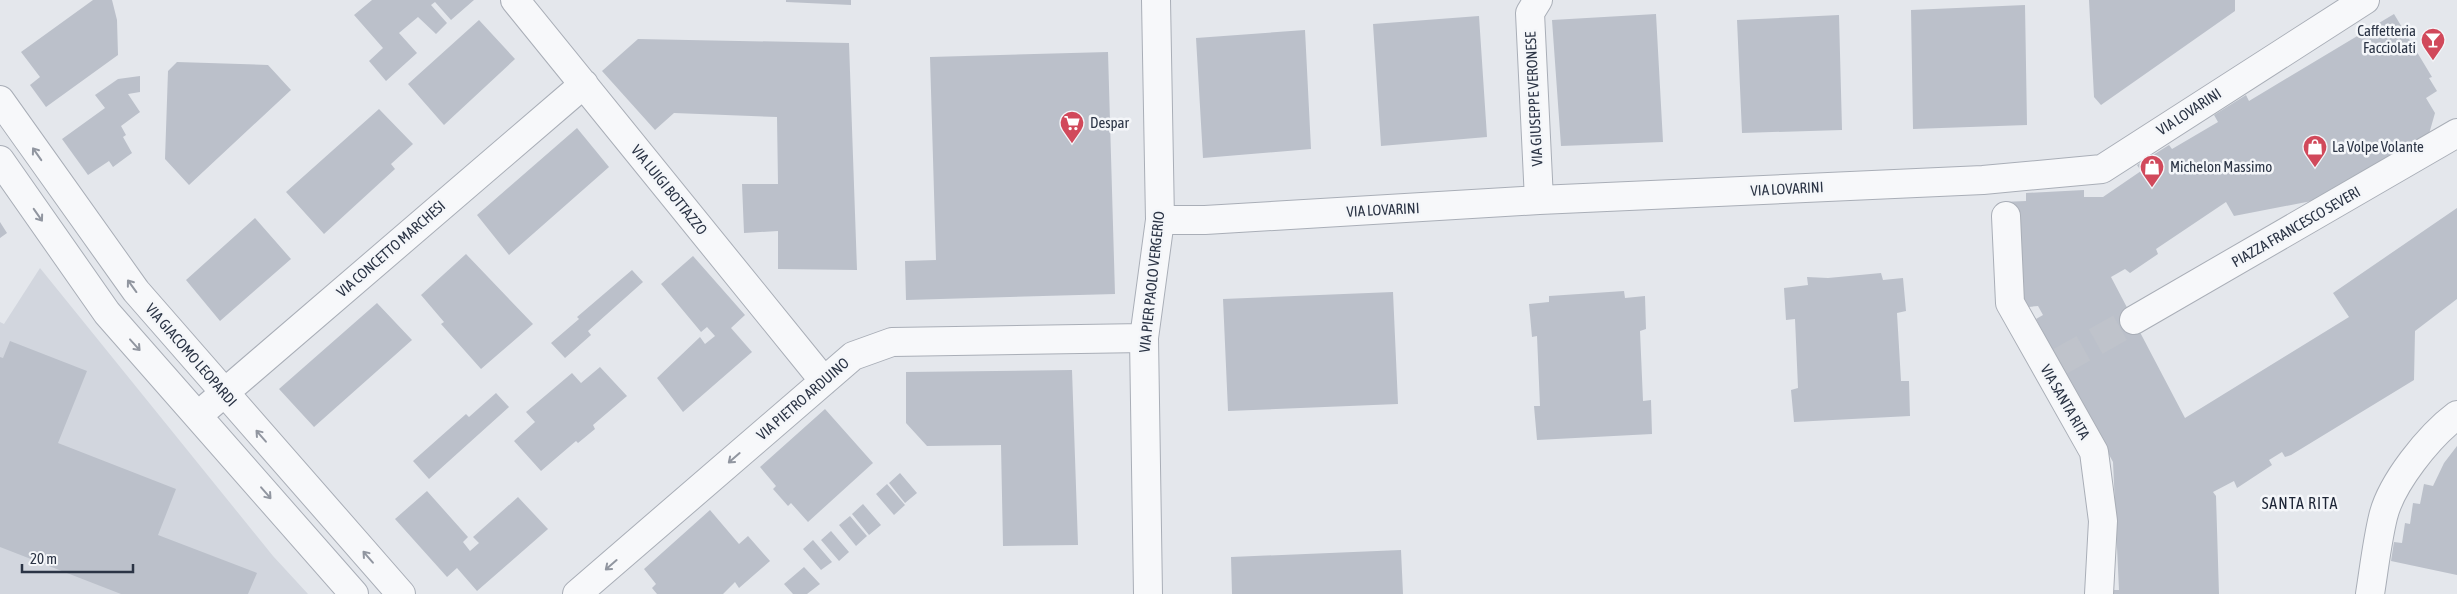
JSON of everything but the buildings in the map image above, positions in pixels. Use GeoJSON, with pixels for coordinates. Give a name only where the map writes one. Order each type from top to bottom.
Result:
{"type":"FeatureCollection","features":[{"type":"Feature","properties":{"kind":"street","name":"VIA LUIGI BOTTAZZO"},"geometry":{"type":"LineString","coordinates":[[515,0],[824,381]]}},
{"type":"Feature","properties":{"kind":"street","name":"VIA PIER PAOLO VERGERIO"},"geometry":{"type":"LineString","coordinates":[[1148,594],[1144,338],[1160,220],[1156,0]]}},
{"type":"Feature","properties":{"kind":"street","name":"VIA GIUSEPPE VERONESE"},"geometry":{"type":"LineString","coordinates":[[1538,0],[1530,13],[1539,200]]}},
{"type":"Feature","properties":{"kind":"street","name":"VIA LOVARINI"},"geometry":{"type":"LineString","coordinates":[[1160,220],[1205,220],[1539,200],[2005,198],[2102,169],[2365,0]]}},
{"type":"Feature","properties":{"kind":"street","name":"VIA CONCETTO MARCHESI"},"geometry":{"type":"LineString","coordinates":[[199,416],[223,393],[584,84]]}},
{"type":"Feature","properties":{"kind":"street","name":"VIA GIACOMO LEOPARDI"},"geometry":{"type":"LineString","coordinates":[[0,100],[136,291],[223,393],[401,594]]}},
{"type":"Feature","properties":{"kind":"street","name":"PIAZZA FRANCESCO SEVERI"},"geometry":{"type":"LineString","coordinates":[[2134,320],[2457,133]]}},
{"type":"Feature","properties":{"kind":"street"},"geometry":{"type":"LineString","coordinates":[[0,160],[107,313],[354,594]]}},
{"type":"Feature","properties":{"kind":"street","name":"VIA SANTA RITA"},"geometry":{"type":"LineString","coordinates":[[2005,198],[2010,303],[2053,366],[2094,452],[2103,521],[2099,594]]}},
{"type":"Feature","properties":{"kind":"street","name":"VIA PIETRO ARDUINO"},"geometry":{"type":"LineString","coordinates":[[577,594],[853,356],[892,342],[1144,338]]}},
{"type":"Feature","properties":{"kind":"street"},"geometry":{"type":"LineString","coordinates":[[2370,594],[2383,516],[2404,472],[2443,426],[2457,415]]}},
{"type":"Feature","properties":{"kind":"shaded area"},"geometry":{"type":"Polygon","coordinates":[[[40,268],[273,556],[308,594],[0,594],[0,322],[4,324],[40,268]]]}},
{"type":"Feature","properties":{"kind":"tunnel"},"geometry":{"type":"LineString","coordinates":[[2059,362],[2134,320]]}},
{"type":"Feature","properties":{"kind":"place","name":"Caffetteria Facciolati"},"geometry":{"type":"Point","coordinates":[2433,61]}},
{"type":"Feature","properties":{"kind":"place","name":"Despar"},"geometry":{"type":"Point","coordinates":[1072,144]}},
{"type":"Feature","properties":{"kind":"place","name":"La Volpe Volante"},"geometry":{"type":"Point","coordinates":[2315,168]}},
{"type":"Feature","properties":{"kind":"place","name":"Michelon Massimo"},"geometry":{"type":"Point","coordinates":[2152,188]}},
{"type":"Feature","properties":{"kind":"district","name":"SANTA RITA"},"geometry":{"type":"Point","coordinates":[2300,503]}}]}
